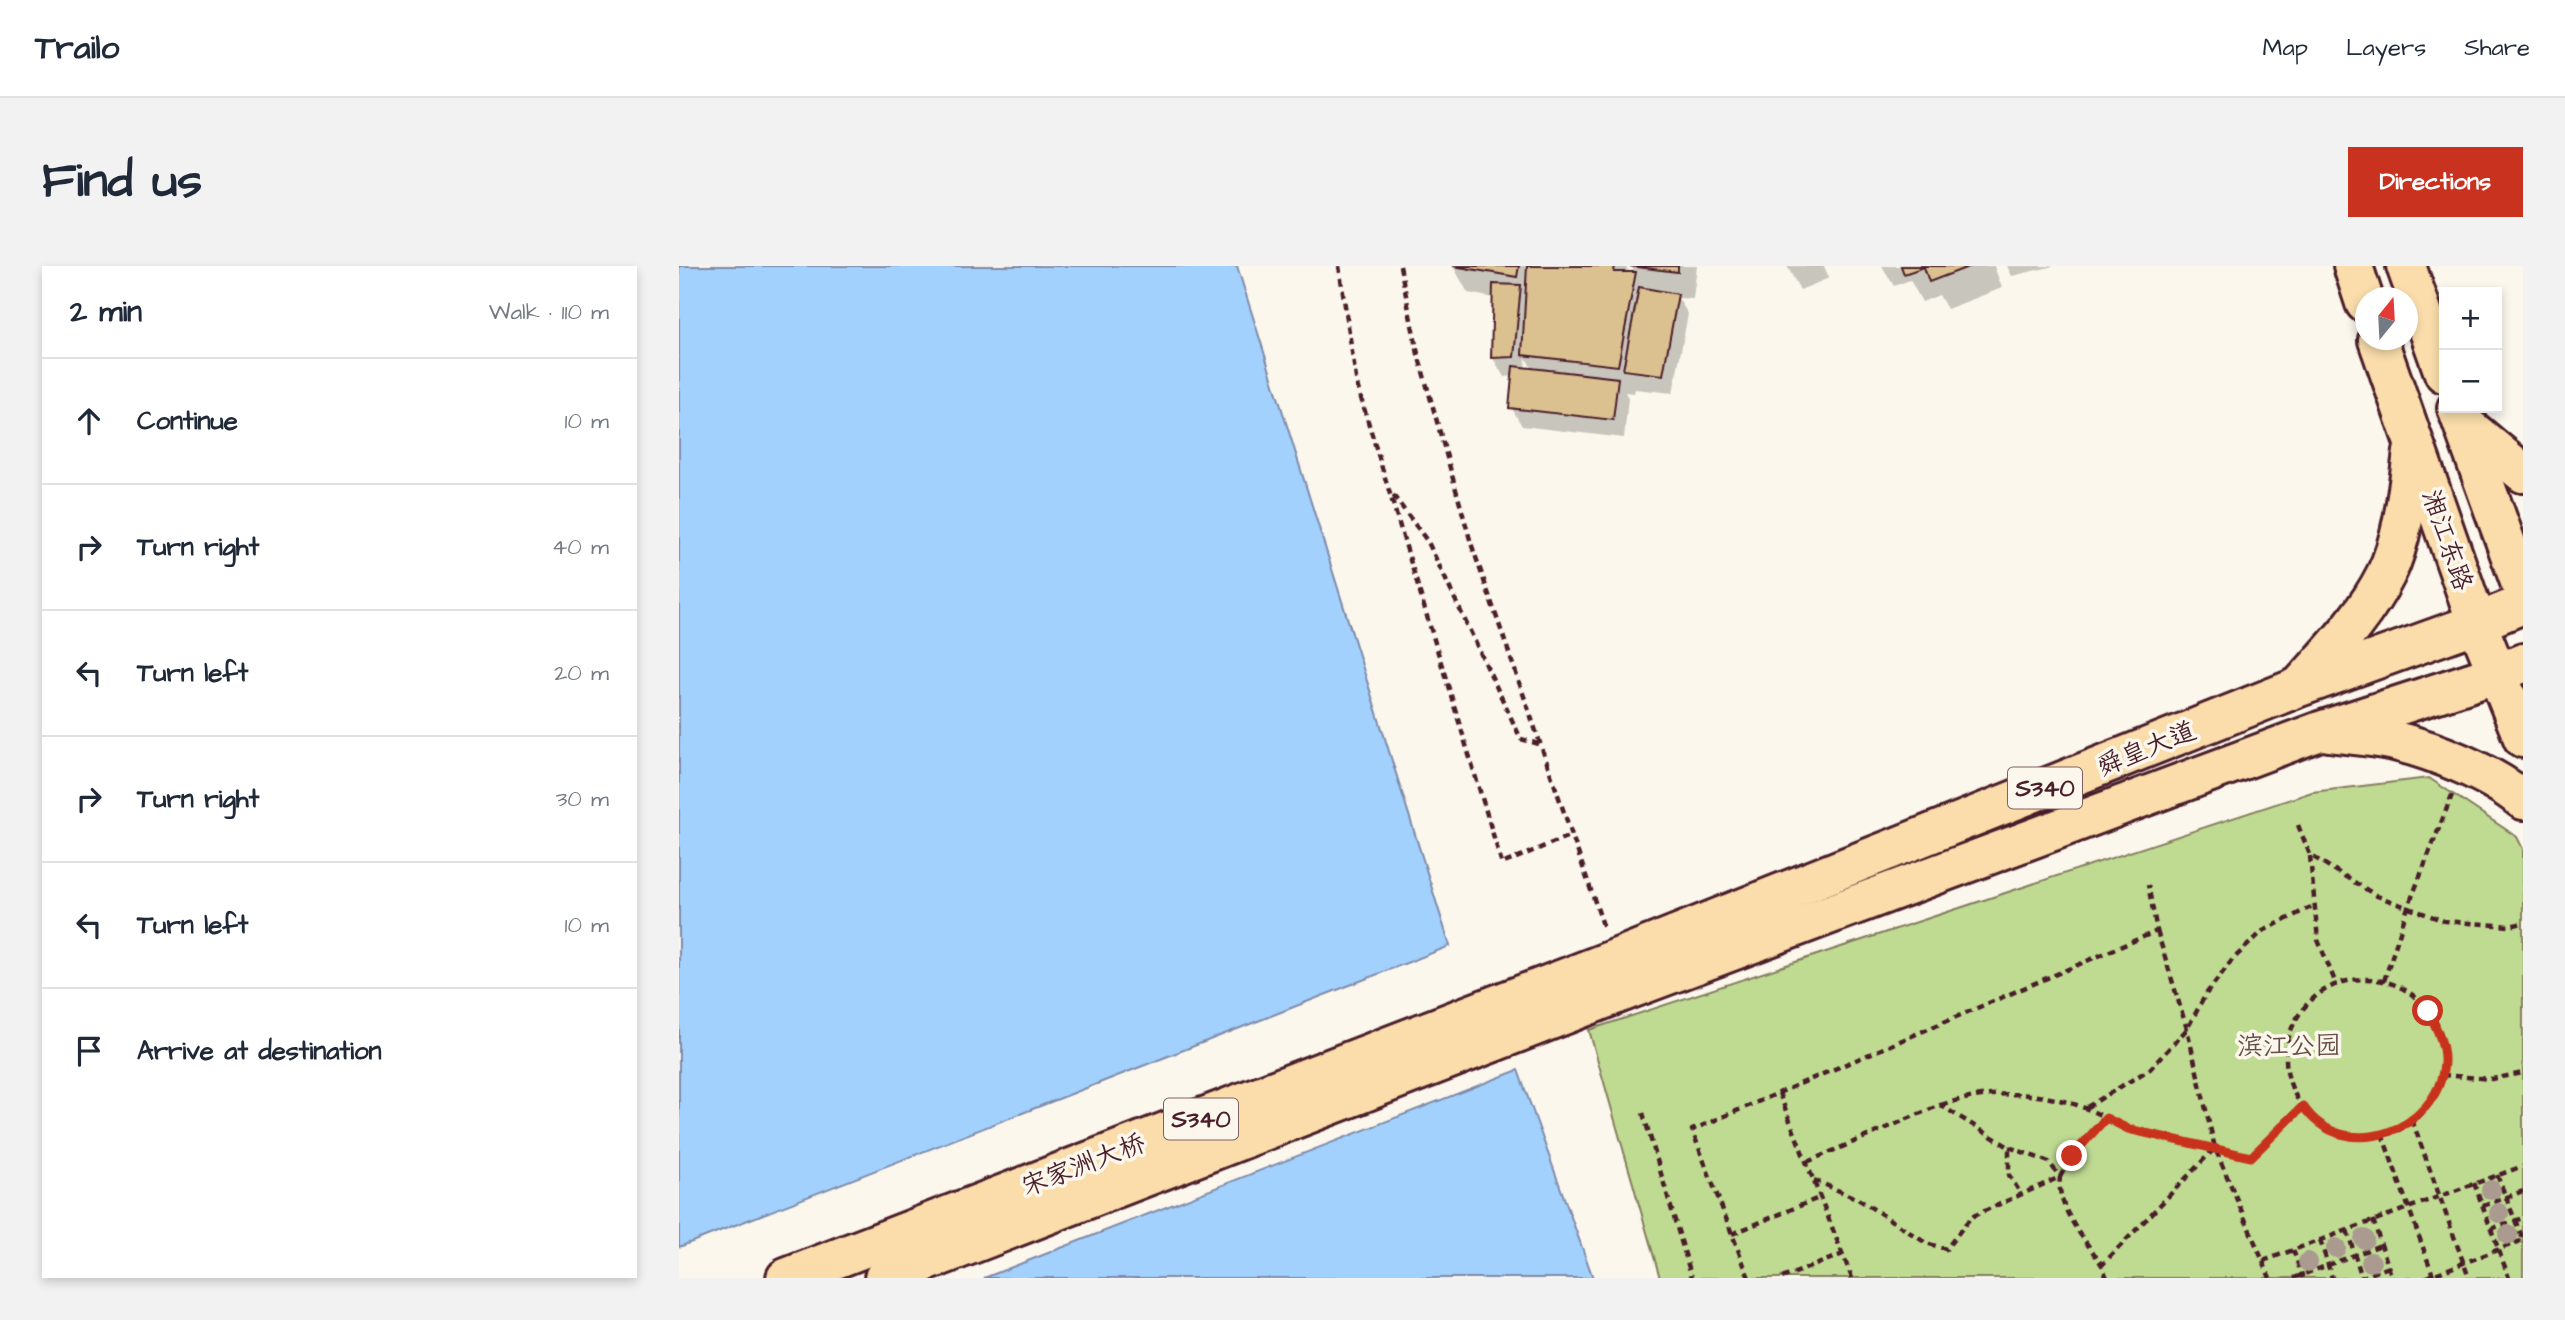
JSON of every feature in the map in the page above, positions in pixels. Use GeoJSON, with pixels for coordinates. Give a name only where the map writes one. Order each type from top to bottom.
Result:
{"type":"FeatureCollection","features":[{"type":"Feature","properties":{"kind":"main road"},"geometry":{"type":"LineString","coordinates":[[2353,266],[2360,287]]}},
{"type":"Feature","properties":{"kind":"main road"},"geometry":{"type":"LineString","coordinates":[[2406,266],[2439,359]]}},
{"type":"Feature","properties":{"kind":"main road","name":"湘江东路"},"geometry":{"type":"LineString","coordinates":[[2381,350],[2477,623],[2509,668],[2523,738]]}},
{"type":"Feature","properties":{"kind":"main road"},"geometry":{"type":"LineString","coordinates":[[2459,415],[2523,473]]}},
{"type":"Feature","properties":{"kind":"main road","name":"湘江东路"},"geometry":{"type":"LineString","coordinates":[[2459,415],[2523,590]]}},
{"type":"Feature","properties":{"kind":"main road"},"geometry":{"type":"LineString","coordinates":[[2299,687],[2356,623],[2387,572],[2406,511],[2414,443]]}},
{"type":"Feature","properties":{"kind":"main road","name":"舜皇大道"},"geometry":{"type":"LineString","coordinates":[[1618,961],[2299,687],[2523,604]]}},
{"type":"Feature","properties":{"kind":"main road","name":"舜皇大道"},"geometry":{"type":"LineString","coordinates":[[1618,961],[2509,668]]}},
{"type":"Feature","properties":{"kind":"main road"},"geometry":{"type":"LineString","coordinates":[[2320,731],[2394,741],[2441,757],[2510,790],[2523,800]]}},
{"type":"Feature","properties":{"kind":"main road","name":"宋家洲大桥"},"geometry":{"type":"LineString","coordinates":[[786,1278],[1618,961]]}},
{"type":"Feature","properties":{"kind":"main road","name":"宋家洲大桥"},"geometry":{"type":"LineString","coordinates":[[884,1278],[1618,961]]}},
{"type":"Feature","properties":{"kind":"path"},"geometry":{"type":"LineString","coordinates":[[1339,266],[1357,385],[1502,864],[1571,835]]}},
{"type":"Feature","properties":{"kind":"path"},"geometry":{"type":"LineString","coordinates":[[1400,266],[1418,354],[1471,543],[1571,835],[1618,961]]}},
{"type":"Feature","properties":{"kind":"path"},"geometry":{"type":"LineString","coordinates":[[1389,491],[1428,542],[1521,739],[1540,745]]}},
{"type":"Feature","properties":{"kind":"path"},"geometry":{"type":"LineString","coordinates":[[2384,981],[2408,907],[2452,794]]}},
{"type":"Feature","properties":{"kind":"path"},"geometry":{"type":"LineString","coordinates":[[2298,825],[2310,855],[2318,940],[2336,984]]}},
{"type":"Feature","properties":{"kind":"path"},"geometry":{"type":"LineString","coordinates":[[2310,855],[2377,896],[2444,921],[2510,926],[2523,923]]}},
{"type":"Feature","properties":{"kind":"path"},"geometry":{"type":"LineString","coordinates":[[2147,884],[2157,931],[2187,1029],[2215,1148],[2270,1278]]}},
{"type":"Feature","properties":{"kind":"path"},"geometry":{"type":"LineString","coordinates":[[2087,1107],[2150,1069],[2187,1029],[2206,994],[2233,959],[2263,931],[2315,905]]}},
{"type":"Feature","properties":{"kind":"path"},"geometry":{"type":"LineString","coordinates":[[1749,1278],[1692,1130],[2157,931]]}},
{"type":"Feature","properties":{"kind":"path"},"geometry":{"type":"LineString","coordinates":[[2359,979],[2384,981],[2409,992],[2428,1011],[2440,1035],[2444,1062],[2438,1088],[2424,1111],[2402,1128],[2377,1136],[2350,1136],[2326,1127],[2303,1106],[2292,1090],[2286,1066],[2287,1041],[2296,1017],[2313,998],[2336,984],[2359,979]]}},
{"type":"Feature","properties":{"kind":"path"},"geometry":{"type":"LineString","coordinates":[[2441,1074],[2492,1079],[2523,1073]]}},
{"type":"Feature","properties":{"kind":"path"},"geometry":{"type":"LineString","coordinates":[[1779,1093],[1852,1278]]}},
{"type":"Feature","properties":{"kind":"path"},"geometry":{"type":"LineString","coordinates":[[1807,1162],[1940,1105],[1971,1096],[2014,1094],[2060,1098],[2087,1107],[2128,1129],[2251,1157],[2303,1106]]}},
{"type":"Feature","properties":{"kind":"path"},"geometry":{"type":"LineString","coordinates":[[1940,1105],[2009,1147],[2049,1162],[2060,1177]]}},
{"type":"Feature","properties":{"kind":"path"},"geometry":{"type":"LineString","coordinates":[[1643,1113],[1692,1278]]}},
{"type":"Feature","properties":{"kind":"path"},"geometry":{"type":"LineString","coordinates":[[2106,1118],[2072,1156],[2060,1177],[2058,1190],[2067,1211],[2102,1265],[2107,1278]]}},
{"type":"Feature","properties":{"kind":"path"},"geometry":{"type":"LineString","coordinates":[[2412,1120],[2469,1278]]}},
{"type":"Feature","properties":{"kind":"path"},"geometry":{"type":"LineString","coordinates":[[2382,1134],[2433,1277]]}},
{"type":"Feature","properties":{"kind":"path"},"geometry":{"type":"LineString","coordinates":[[2009,1147],[2010,1175],[2022,1194]]}},
{"type":"Feature","properties":{"kind":"path"},"geometry":{"type":"LineString","coordinates":[[2102,1265],[2215,1148]]}},
{"type":"Feature","properties":{"kind":"path"},"geometry":{"type":"LineString","coordinates":[[2263,1261],[2522,1168]]}},
{"type":"Feature","properties":{"kind":"path"},"geometry":{"type":"LineString","coordinates":[[2425,1278],[2523,1240],[2497,1175]]}},
{"type":"Feature","properties":{"kind":"path"},"geometry":{"type":"LineString","coordinates":[[1814,1180],[1858,1199],[1926,1243],[1946,1249],[1971,1217],[2060,1177]]}},
{"type":"Feature","properties":{"kind":"path"},"geometry":{"type":"LineString","coordinates":[[2475,1183],[2509,1278]]}},
{"type":"Feature","properties":{"kind":"path"},"geometry":{"type":"LineString","coordinates":[[2483,1206],[2523,1191]]}},
{"type":"Feature","properties":{"kind":"path"},"geometry":{"type":"LineString","coordinates":[[1732,1234],[1821,1197]]}},
{"type":"Feature","properties":{"kind":"path"},"geometry":{"type":"LineString","coordinates":[[2491,1229],[2523,1217]]}},
{"type":"Feature","properties":{"kind":"path"},"geometry":{"type":"LineString","coordinates":[[2373,1220],[2392,1278]]}},
{"type":"Feature","properties":{"kind":"path"},"geometry":{"type":"LineString","coordinates":[[2347,1230],[2361,1278],[2389,1267]]}},
{"type":"Feature","properties":{"kind":"path"},"geometry":{"type":"LineString","coordinates":[[2320,1240],[2332,1278]]}},
{"type":"Feature","properties":{"kind":"path"},"geometry":{"type":"LineString","coordinates":[[2294,1278],[2381,1245]]}},
{"type":"Feature","properties":{"kind":"path"},"geometry":{"type":"LineString","coordinates":[[2293,1250],[2302,1277]]}},
{"type":"Feature","properties":{"kind":"path"},"geometry":{"type":"LineString","coordinates":[[1783,1278],[1843,1254]]}},
{"type":"Feature","properties":{"kind":"green space","name":"滨江公园"},"geometry":{"type":"Polygon","coordinates":[[[2429,778],[2517,837],[2523,849],[2523,1278],[1660,1278],[1589,1030],[2312,792],[2429,778]]]}},
{"type":"Feature","properties":{"kind":"water"},"geometry":{"type":"Polygon","coordinates":[[[679,266],[1237,266],[1450,946],[679,1247],[679,266]]]}},
{"type":"Feature","properties":{"kind":"water"},"geometry":{"type":"Polygon","coordinates":[[[1518,1070],[1593,1278],[984,1278],[1518,1070]]]}},
{"type":"Feature","properties":{"kind":"building"},"geometry":{"type":"Polygon","coordinates":[[[1453,266],[1519,266],[1517,277],[1453,266]]]}},
{"type":"Feature","properties":{"kind":"building"},"geometry":{"type":"Polygon","coordinates":[[[1527,266],[1615,266],[1614,272],[1636,272],[1618,366],[1522,355],[1527,266]]]}},
{"type":"Feature","properties":{"kind":"building"},"geometry":{"type":"Polygon","coordinates":[[[1629,266],[1678,266],[1678,272],[1629,266]]]}},
{"type":"Feature","properties":{"kind":"building"},"geometry":{"type":"Polygon","coordinates":[[[1901,266],[1971,266],[1929,282],[1924,267],[1904,274],[1901,266]]]}},
{"type":"Feature","properties":{"kind":"building"},"geometry":{"type":"Polygon","coordinates":[[[1493,284],[1521,285],[1514,357],[1491,358],[1493,284]]]}},
{"type":"Feature","properties":{"kind":"building"},"geometry":{"type":"Polygon","coordinates":[[[1639,287],[1678,294],[1663,375],[1623,370],[1639,287]]]}},
{"type":"Feature","properties":{"kind":"building"},"geometry":{"type":"Polygon","coordinates":[[[1513,366],[1618,378],[1613,420],[1509,408],[1513,366]]]}},
{"type":"Feature","properties":{"kind":"route"},"geometry":{"type":"LineString","coordinates":[[2072,1156],[2106,1118],[2128,1129],[2251,1157],[2303,1106],[2326,1127],[2350,1136],[2377,1136],[2402,1128],[2424,1111],[2438,1088],[2444,1062],[2440,1035],[2428,1011]]}}]}
